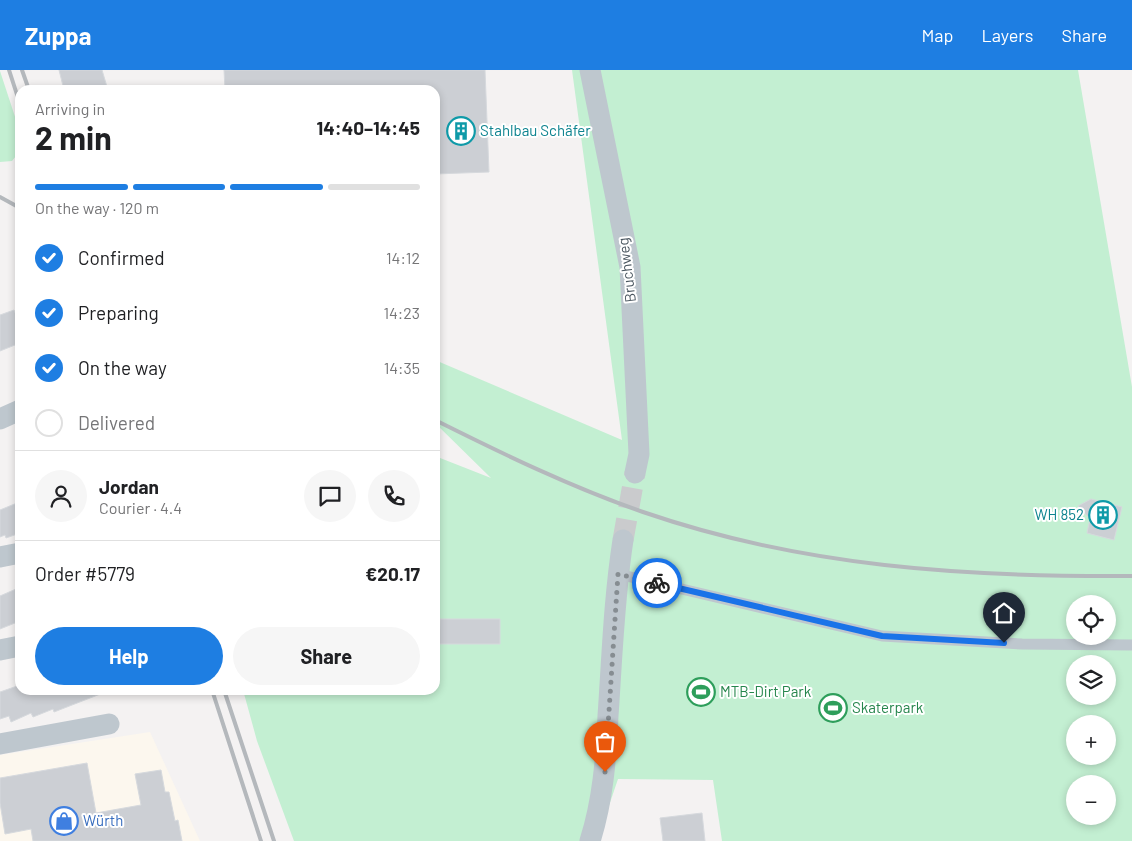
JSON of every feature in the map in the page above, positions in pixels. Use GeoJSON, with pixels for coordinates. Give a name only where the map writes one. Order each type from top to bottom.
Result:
{"type":"FeatureCollection","features":[{"type":"Feature","properties":{"kind":"street","name":"Bruchweg"},"geometry":{"type":"LineString","coordinates":[[590,70],[630,267],[639,454],[635,473]]}},
{"type":"Feature","properties":{"kind":"street"},"geometry":{"type":"LineString","coordinates":[[0,419],[15,412]]}},
{"type":"Feature","properties":{"kind":"street"},"geometry":{"type":"LineString","coordinates":[[590,841],[598,815],[605,772],[618,574],[623,540]]}},
{"type":"Feature","properties":{"kind":"street"},"geometry":{"type":"LineString","coordinates":[[0,556],[15,554]]}},
{"type":"Feature","properties":{"kind":"street"},"geometry":{"type":"LineString","coordinates":[[0,650],[15,647]]}},
{"type":"Feature","properties":{"kind":"street"},"geometry":{"type":"LineString","coordinates":[[0,744],[109,724]]}},
{"type":"Feature","properties":{"kind":"lane"},"geometry":{"type":"LineString","coordinates":[[618,574],[882,636],[1022,644],[1132,645]]}},
{"type":"Feature","properties":{"kind":"shaded area"},"geometry":{"type":"Polygon","coordinates":[[[150,732],[200,841],[0,841],[0,755],[150,732]]]}},
{"type":"Feature","properties":{"kind":"green space"},"geometry":{"type":"Polygon","coordinates":[[[572,70],[1078,70],[1132,387],[1132,841],[722,841],[713,780],[618,779],[597,841],[294,841],[257,741],[244,695],[440,695],[440,458],[491,478],[440,428],[440,362],[622,440],[572,70]]]}},
{"type":"Feature","properties":{"kind":"green space"},"geometry":{"type":"Polygon","coordinates":[[[0,71],[15,117],[15,157],[12,161],[0,162],[0,71]]]}},
{"type":"Feature","properties":{"kind":"building"},"geometry":{"type":"Polygon","coordinates":[[[59,70],[102,70],[106,85],[63,85],[59,70]]]}},
{"type":"Feature","properties":{"kind":"building","name":"Stahlbau Schäfer"},"geometry":{"type":"Polygon","coordinates":[[[224,70],[485,70],[489,172],[440,174],[440,85],[225,85],[224,70]]]}},
{"type":"Feature","properties":{"kind":"building"},"geometry":{"type":"Polygon","coordinates":[[[14,310],[15,312],[15,345],[0,351],[0,315],[14,310]]]}},
{"type":"Feature","properties":{"kind":"building","name":"WH 852"},"geometry":{"type":"Polygon","coordinates":[[[1091,499],[1122,507],[1114,540],[1087,533],[1090,519],[1078,506],[1091,499]]]}},
{"type":"Feature","properties":{"kind":"building"},"geometry":{"type":"Polygon","coordinates":[[[15,504],[15,535],[6,538],[5,535],[0,537],[0,510],[15,504]]]}},
{"type":"Feature","properties":{"kind":"building"},"geometry":{"type":"Polygon","coordinates":[[[15,589],[15,623],[0,629],[0,596],[15,589]]]}},
{"type":"Feature","properties":{"kind":"building"},"geometry":{"type":"Polygon","coordinates":[[[440,619],[500,619],[500,644],[440,644],[440,619]]]}},
{"type":"Feature","properties":{"kind":"building"},"geometry":{"type":"Polygon","coordinates":[[[15,687],[15,695],[98,695],[54,712],[53,709],[33,717],[31,713],[11,722],[9,716],[0,719],[0,692],[15,687]]]}},
{"type":"Feature","properties":{"kind":"building"},"geometry":{"type":"Polygon","coordinates":[[[87,763],[96,813],[141,805],[135,774],[161,770],[165,792],[169,792],[175,821],[178,820],[182,841],[33,841],[31,829],[5,834],[0,803],[0,778],[87,763]]]}},
{"type":"Feature","properties":{"kind":"building"},"geometry":{"type":"Polygon","coordinates":[[[702,813],[705,841],[663,841],[660,818],[702,813]]]}},
{"type":"Feature","properties":{"kind":"tunnel"},"geometry":{"type":"LineString","coordinates":[[623,540],[635,473]]}},
{"type":"Feature","properties":{"kind":"railway"},"geometry":{"type":"LineString","coordinates":[[9,70],[15,89]]}},
{"type":"Feature","properties":{"kind":"railway"},"geometry":{"type":"LineString","coordinates":[[22,70],[27,85]]}},
{"type":"Feature","properties":{"kind":"railway"},"geometry":{"type":"LineString","coordinates":[[0,197],[15,205]]}},
{"type":"Feature","properties":{"kind":"railway"},"geometry":{"type":"LineString","coordinates":[[440,422],[538,469],[616,502],[703,531],[763,545],[824,557],[946,571],[1069,576],[1132,576]]}},
{"type":"Feature","properties":{"kind":"railway"},"geometry":{"type":"LineString","coordinates":[[214,695],[261,841]]}},
{"type":"Feature","properties":{"kind":"railway"},"geometry":{"type":"LineString","coordinates":[[226,695],[274,841]]}},
{"type":"Feature","properties":{"kind":"way so far"},"geometry":{"type":"LineString","coordinates":[[605,772],[618,574],[657,583]]}},
{"type":"Feature","properties":{"kind":"place","name":"Stahlbau Schäfer"},"geometry":{"type":"Point","coordinates":[461,131]}},
{"type":"Feature","properties":{"kind":"place","name":"WH 852"},"geometry":{"type":"Point","coordinates":[1103,515]}},
{"type":"Feature","properties":{"kind":"place","name":"MTB-Dirt Park"},"geometry":{"type":"Point","coordinates":[701,692]}},
{"type":"Feature","properties":{"kind":"place","name":"Skaterpark"},"geometry":{"type":"Point","coordinates":[833,708]}},
{"type":"Feature","properties":{"kind":"place","name":"Würth"},"geometry":{"type":"Point","coordinates":[64,821]}},
{"type":"Feature","properties":{"kind":"route"},"geometry":{"type":"LineString","coordinates":[[657,583],[882,636],[1004,643]]}}]}
